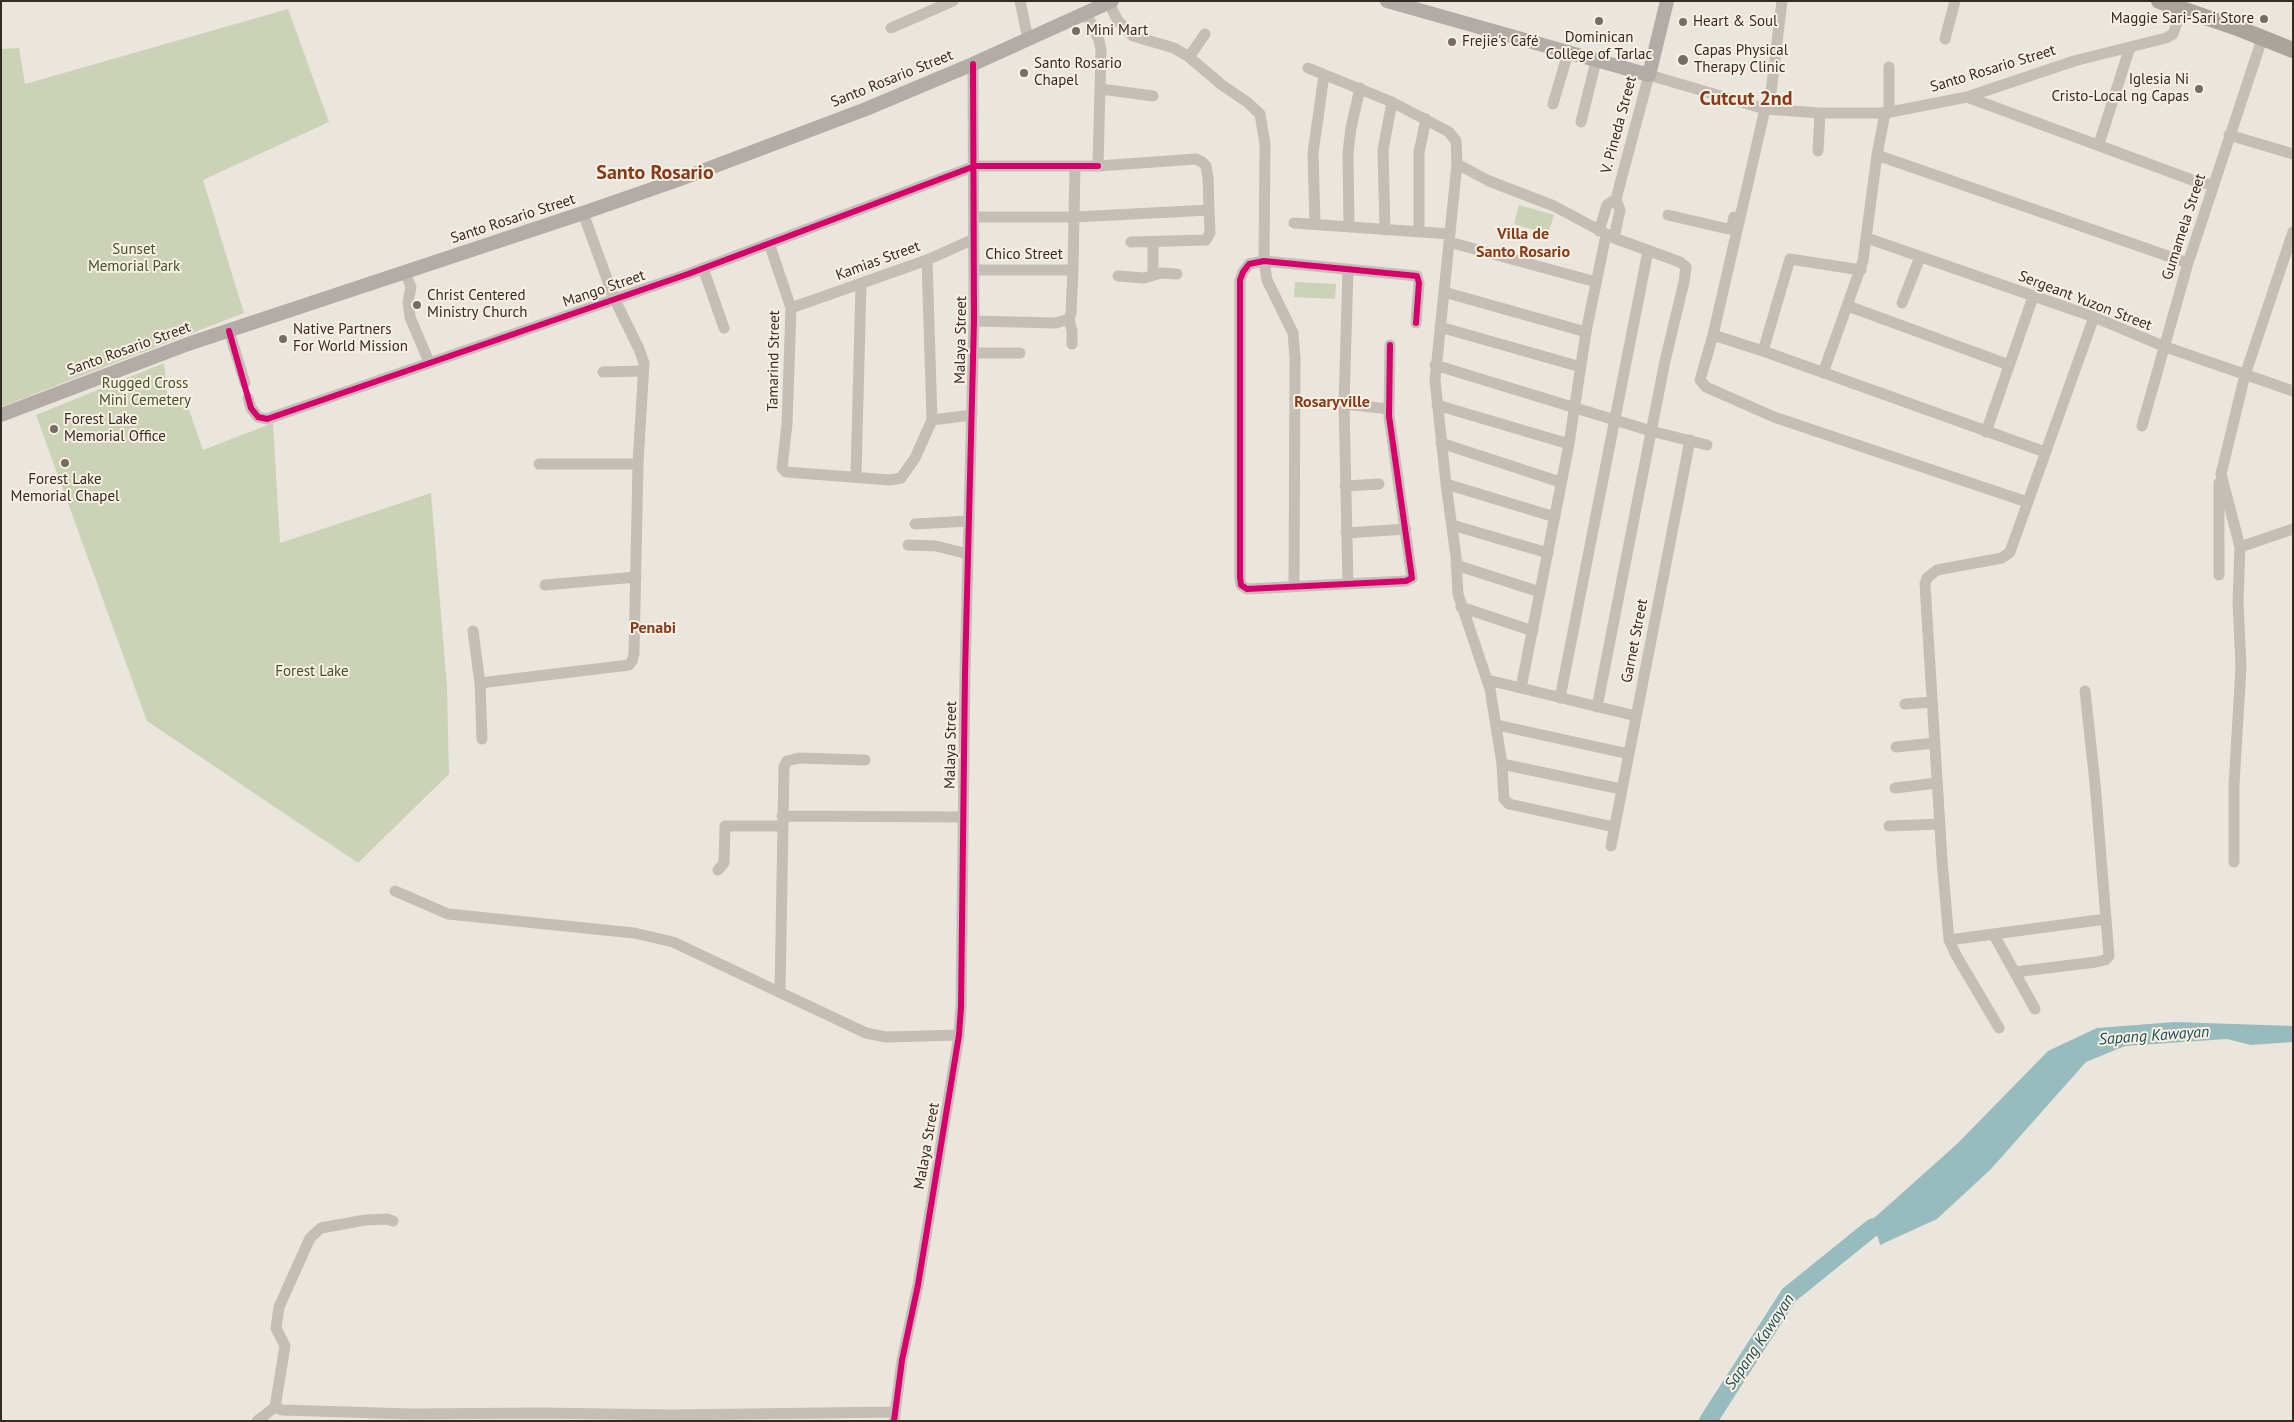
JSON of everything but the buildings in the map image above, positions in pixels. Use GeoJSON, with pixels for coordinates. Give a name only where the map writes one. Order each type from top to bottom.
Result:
{"type":"FeatureCollection","features":[{"type":"Feature","properties":{"kind":"highway"},"geometry":{"type":"LineString","coordinates":[[2159,1],[2293,50]]}},
{"type":"Feature","properties":{"kind":"main road","name":"Santo Rosario Street"},"geometry":{"type":"LineString","coordinates":[[1387,1],[1407,4],[1568,53],[1649,75]]}},
{"type":"Feature","properties":{"kind":"main road","name":"V. Pineda Street"},"geometry":{"type":"LineString","coordinates":[[1649,75],[1666,1]]}},
{"type":"Feature","properties":{"kind":"main road","name":"Santo Rosario Street"},"geometry":{"type":"LineString","coordinates":[[1,415],[229,331],[583,214],[796,135],[973,64],[1110,2]]}},
{"type":"Feature","properties":{"kind":"street"},"geometry":{"type":"LineString","coordinates":[[891,28],[953,1]]}},
{"type":"Feature","properties":{"kind":"street"},"geometry":{"type":"LineString","coordinates":[[1020,1],[1028,38]]}},
{"type":"Feature","properties":{"kind":"street"},"geometry":{"type":"LineString","coordinates":[[1782,1],[1767,109],[1740,212],[1713,335],[1700,380],[1706,387],[1774,417],[2027,502]]}},
{"type":"Feature","properties":{"kind":"street"},"geometry":{"type":"LineString","coordinates":[[1945,39],[1956,1]]}},
{"type":"Feature","properties":{"kind":"street"},"geometry":{"type":"LineString","coordinates":[[1110,2],[1118,21],[1132,36],[1174,48],[1189,57],[1260,114],[1265,144],[1264,261],[1268,280],[1292,333],[1294,350],[1294,586]]}},
{"type":"Feature","properties":{"kind":"street","name":"Santo Rosario Street"},"geometry":{"type":"LineString","coordinates":[[1649,75],[1767,109],[1820,113],[1887,113],[1966,96],[2074,61],[2158,41],[2173,34],[2182,9]]}},
{"type":"Feature","properties":{"kind":"street"},"geometry":{"type":"LineString","coordinates":[[1086,13],[1099,40],[1102,89],[1098,166]]}},
{"type":"Feature","properties":{"kind":"street"},"geometry":{"type":"LineString","coordinates":[[1189,57],[1205,34]]}},
{"type":"Feature","properties":{"kind":"street","name":"Gumamela Street"},"geometry":{"type":"LineString","coordinates":[[2142,426],[2163,346],[2188,263],[2262,39]]}},
{"type":"Feature","properties":{"kind":"street"},"geometry":{"type":"LineString","coordinates":[[2099,144],[2130,47]]}},
{"type":"Feature","properties":{"kind":"street"},"geometry":{"type":"LineString","coordinates":[[1552,104],[1568,53]]}},
{"type":"Feature","properties":{"kind":"street"},"geometry":{"type":"LineString","coordinates":[[1581,122],[1596,61]]}},
{"type":"Feature","properties":{"kind":"street","name":"Malaya Street"},"geometry":{"type":"LineString","coordinates":[[894,1417],[918,1285],[959,1034],[962,963],[962,817],[974,321],[975,166],[973,64]]}},
{"type":"Feature","properties":{"kind":"street"},"geometry":{"type":"LineString","coordinates":[[1824,373],[1861,270],[1867,238],[1868,212],[1877,155],[1887,113],[1889,67]]}},
{"type":"Feature","properties":{"kind":"street"},"geometry":{"type":"LineString","coordinates":[[1308,68],[1392,102],[1454,135],[1457,164],[1435,365],[1437,404],[1461,607],[1488,680],[1497,725],[1506,802],[1614,827]]}},
{"type":"Feature","properties":{"kind":"street"},"geometry":{"type":"LineString","coordinates":[[1315,223],[1313,153],[1324,75]]}},
{"type":"Feature","properties":{"kind":"street","name":"V. Pineda Street"},"geometry":{"type":"LineString","coordinates":[[1521,688],[1569,444],[1586,332],[1606,235],[1607,205],[1616,199],[1649,75]]}},
{"type":"Feature","properties":{"kind":"street"},"geometry":{"type":"LineString","coordinates":[[1349,227],[1348,153],[1351,128],[1360,88]]}},
{"type":"Feature","properties":{"kind":"street"},"geometry":{"type":"LineString","coordinates":[[1102,89],[1153,96]]}},
{"type":"Feature","properties":{"kind":"street"},"geometry":{"type":"LineString","coordinates":[[1966,96],[2196,181],[2213,185]]}},
{"type":"Feature","properties":{"kind":"street"},"geometry":{"type":"LineString","coordinates":[[1385,230],[1384,150],[1392,102]]}},
{"type":"Feature","properties":{"kind":"street"},"geometry":{"type":"LineString","coordinates":[[1818,152],[1820,113]]}},
{"type":"Feature","properties":{"kind":"street"},"geometry":{"type":"LineString","coordinates":[[1419,232],[1418,152],[1426,120]]}},
{"type":"Feature","properties":{"kind":"street"},"geometry":{"type":"LineString","coordinates":[[2230,135],[2293,154]]}},
{"type":"Feature","properties":{"kind":"street"},"geometry":{"type":"LineString","coordinates":[[1877,155],[2188,263]]}},
{"type":"Feature","properties":{"kind":"street"},"geometry":{"type":"LineString","coordinates":[[975,166],[1098,166],[1196,160],[1202,162],[1206,166],[1208,178],[1210,232],[1206,240],[1131,242]]}},
{"type":"Feature","properties":{"kind":"street"},"geometry":{"type":"LineString","coordinates":[[1457,164],[1481,177],[1554,206],[1606,235],[1680,262],[1686,267],[1665,361],[1597,707]]}},
{"type":"Feature","properties":{"kind":"street","name":"Mango Street"},"geometry":{"type":"LineString","coordinates":[[248,398],[251,408],[258,417],[267,419],[703,268],[975,166]]}},
{"type":"Feature","properties":{"kind":"street"},"geometry":{"type":"LineString","coordinates":[[1072,344],[1072,331],[1069,319],[1073,270],[1075,166]]}},
{"type":"Feature","properties":{"kind":"street"},"geometry":{"type":"LineString","coordinates":[[975,217],[1074,217],[1209,210]]}},
{"type":"Feature","properties":{"kind":"street"},"geometry":{"type":"LineString","coordinates":[[1668,215],[1728,229],[1732,226],[1736,213],[1740,212]]}},
{"type":"Feature","properties":{"kind":"street"},"geometry":{"type":"LineString","coordinates":[[480,682],[629,665],[632,661],[635,643],[638,464],[644,363],[614,298],[583,214]]}},
{"type":"Feature","properties":{"kind":"street"},"geometry":{"type":"LineString","coordinates":[[1294,223],[1315,223],[1419,232],[1449,238],[1596,282]]}},
{"type":"Feature","properties":{"kind":"street"},"geometry":{"type":"LineString","coordinates":[[2219,575],[2218,491],[2221,474],[2245,375],[2293,232]]}},
{"type":"Feature","properties":{"kind":"street","name":"Sergeant Yuzon Street"},"geometry":{"type":"LineString","coordinates":[[1867,238],[2094,317],[2163,346],[2293,391]]}},
{"type":"Feature","properties":{"kind":"street","name":"Kamias Street"},"geometry":{"type":"LineString","coordinates":[[792,308],[927,260],[974,239]]}},
{"type":"Feature","properties":{"kind":"street"},"geometry":{"type":"LineString","coordinates":[[1152,242],[1153,274]]}},
{"type":"Feature","properties":{"kind":"street","name":"Tamarind Street"},"geometry":{"type":"LineString","coordinates":[[770,243],[792,308],[788,424],[782,468],[786,472],[856,476]]}},
{"type":"Feature","properties":{"kind":"street"},"geometry":{"type":"LineString","coordinates":[[1560,698],[1648,251]]}},
{"type":"Feature","properties":{"kind":"street"},"geometry":{"type":"LineString","coordinates":[[1902,303],[1920,257]]}},
{"type":"Feature","properties":{"kind":"street"},"geometry":{"type":"LineString","coordinates":[[1763,351],[1790,259],[1861,270]]}},
{"type":"Feature","properties":{"kind":"street"},"geometry":{"type":"LineString","coordinates":[[861,284],[856,476],[890,480],[901,478],[923,444],[932,420],[927,260]]}},
{"type":"Feature","properties":{"kind":"street"},"geometry":{"type":"LineString","coordinates":[[1390,345],[1388,409],[1413,573],[1410,580],[1247,589],[1242,584],[1240,577],[1240,280],[1249,264],[1264,261],[1295,266],[1417,276],[1419,278],[1416,323]]}},
{"type":"Feature","properties":{"kind":"street"},"geometry":{"type":"LineString","coordinates":[[703,268],[724,328]]}},
{"type":"Feature","properties":{"kind":"street"},"geometry":{"type":"LineString","coordinates":[[1348,269],[1344,404],[1348,584]]}},
{"type":"Feature","properties":{"kind":"street","name":"Chico Street"},"geometry":{"type":"LineString","coordinates":[[974,270],[1073,270]]}},
{"type":"Feature","properties":{"kind":"street"},"geometry":{"type":"LineString","coordinates":[[405,272],[410,287],[408,302],[410,316],[430,362]]}},
{"type":"Feature","properties":{"kind":"street"},"geometry":{"type":"LineString","coordinates":[[1118,276],[1144,278],[1153,274],[1177,274]]}},
{"type":"Feature","properties":{"kind":"street"},"geometry":{"type":"LineString","coordinates":[[1444,292],[1586,332]]}},
{"type":"Feature","properties":{"kind":"street"},"geometry":{"type":"LineString","coordinates":[[1986,432],[2033,296]]}},
{"type":"Feature","properties":{"kind":"street"},"geometry":{"type":"LineString","coordinates":[[1848,306],[2008,365]]}},
{"type":"Feature","properties":{"kind":"street"},"geometry":{"type":"LineString","coordinates":[[1999,1028],[1949,940],[1925,590],[1927,578],[1937,570],[2007,555],[2094,317]]}},
{"type":"Feature","properties":{"kind":"street"},"geometry":{"type":"LineString","coordinates":[[974,321],[1056,323],[1069,319]]}},
{"type":"Feature","properties":{"kind":"street"},"geometry":{"type":"LineString","coordinates":[[1440,327],[1581,367]]}},
{"type":"Feature","properties":{"kind":"street"},"geometry":{"type":"LineString","coordinates":[[229,331],[245,383]]}},
{"type":"Feature","properties":{"kind":"street"},"geometry":{"type":"LineString","coordinates":[[1713,335],[1763,351],[2044,452]]}},
{"type":"Feature","properties":{"kind":"street"},"geometry":{"type":"LineString","coordinates":[[973,354],[1020,354]]}},
{"type":"Feature","properties":{"kind":"street"},"geometry":{"type":"LineString","coordinates":[[1435,365],[1575,406],[1651,431],[1707,445]]}},
{"type":"Feature","properties":{"kind":"street"},"geometry":{"type":"LineString","coordinates":[[603,372],[644,371]]}},
{"type":"Feature","properties":{"kind":"street"},"geometry":{"type":"LineString","coordinates":[[1344,404],[1388,409]]}},
{"type":"Feature","properties":{"kind":"street"},"geometry":{"type":"LineString","coordinates":[[1437,404],[1569,444]]}},
{"type":"Feature","properties":{"kind":"street"},"geometry":{"type":"LineString","coordinates":[[932,420],[972,415]]}},
{"type":"Feature","properties":{"kind":"street","name":"Garnet Street"},"geometry":{"type":"LineString","coordinates":[[1610,846],[1690,440]]}},
{"type":"Feature","properties":{"kind":"street"},"geometry":{"type":"LineString","coordinates":[[1441,443],[1560,482]]}},
{"type":"Feature","properties":{"kind":"street"},"geometry":{"type":"LineString","coordinates":[[540,464],[638,464]]}},
{"type":"Feature","properties":{"kind":"street"},"geometry":{"type":"LineString","coordinates":[[2221,474],[2240,547],[2238,602],[2242,667],[2234,785],[2234,862]]}},
{"type":"Feature","properties":{"kind":"street"},"geometry":{"type":"LineString","coordinates":[[1345,486],[1379,484]]}},
{"type":"Feature","properties":{"kind":"street"},"geometry":{"type":"LineString","coordinates":[[1446,484],[1555,517]]}},
{"type":"Feature","properties":{"kind":"street"},"geometry":{"type":"LineString","coordinates":[[915,524],[969,522]]}},
{"type":"Feature","properties":{"kind":"street"},"geometry":{"type":"LineString","coordinates":[[1452,525],[1548,553]]}},
{"type":"Feature","properties":{"kind":"street"},"geometry":{"type":"LineString","coordinates":[[1346,533],[1406,529]]}},
{"type":"Feature","properties":{"kind":"street"},"geometry":{"type":"LineString","coordinates":[[2240,547],[2293,529]]}},
{"type":"Feature","properties":{"kind":"street"},"geometry":{"type":"LineString","coordinates":[[908,545],[936,546],[968,554]]}},
{"type":"Feature","properties":{"kind":"street"},"geometry":{"type":"LineString","coordinates":[[1456,565],[1540,592]]}},
{"type":"Feature","properties":{"kind":"street"},"geometry":{"type":"LineString","coordinates":[[546,585],[636,577]]}},
{"type":"Feature","properties":{"kind":"street"},"geometry":{"type":"LineString","coordinates":[[1461,607],[1533,631]]}},
{"type":"Feature","properties":{"kind":"street"},"geometry":{"type":"LineString","coordinates":[[473,631],[480,682],[482,739]]}},
{"type":"Feature","properties":{"kind":"street"},"geometry":{"type":"LineString","coordinates":[[1488,680],[1636,716]]}},
{"type":"Feature","properties":{"kind":"street"},"geometry":{"type":"LineString","coordinates":[[2015,972],[2105,960],[2109,956],[2095,783],[2085,691]]}},
{"type":"Feature","properties":{"kind":"street"},"geometry":{"type":"LineString","coordinates":[[1905,704],[1932,702]]}},
{"type":"Feature","properties":{"kind":"street"},"geometry":{"type":"LineString","coordinates":[[1497,725],[1629,754]]}},
{"type":"Feature","properties":{"kind":"street"},"geometry":{"type":"LineString","coordinates":[[1896,747],[1935,743]]}},
{"type":"Feature","properties":{"kind":"street"},"geometry":{"type":"LineString","coordinates":[[780,992],[782,775],[787,761],[799,758],[865,760]]}},
{"type":"Feature","properties":{"kind":"street"},"geometry":{"type":"LineString","coordinates":[[1502,764],[1621,789]]}},
{"type":"Feature","properties":{"kind":"street"},"geometry":{"type":"LineString","coordinates":[[1894,788],[1937,783]]}},
{"type":"Feature","properties":{"kind":"street"},"geometry":{"type":"LineString","coordinates":[[718,870],[724,863],[725,826],[782,821],[962,817]]}},
{"type":"Feature","properties":{"kind":"street"},"geometry":{"type":"LineString","coordinates":[[1889,826],[1940,824]]}},
{"type":"Feature","properties":{"kind":"street"},"geometry":{"type":"LineString","coordinates":[[395,891],[448,914],[634,932],[673,942],[866,1033],[886,1037],[959,1034]]}},
{"type":"Feature","properties":{"kind":"street"},"geometry":{"type":"LineString","coordinates":[[1949,940],[1994,936],[2106,919]]}},
{"type":"Feature","properties":{"kind":"street"},"geometry":{"type":"LineString","coordinates":[[1994,936],[2035,1009]]}},
{"type":"Feature","properties":{"kind":"street"},"geometry":{"type":"LineString","coordinates":[[257,1421],[275,1407],[285,1346],[276,1328],[280,1307],[310,1238],[321,1228],[364,1220],[387,1219],[393,1221]]}},
{"type":"Feature","properties":{"kind":"street"},"geometry":{"type":"LineString","coordinates":[[275,1407],[282,1410],[409,1414],[542,1413],[894,1417]]}},
{"type":"Feature","properties":{"kind":"green space","name":"Sunset Memorial Park"},"geometry":{"type":"Polygon","coordinates":[[[288,9],[329,122],[203,180],[244,313],[1,407],[1,49],[19,48],[25,84],[288,9]]]}},
{"type":"Feature","properties":{"kind":"green space"},"geometry":{"type":"Polygon","coordinates":[[[1519,205],[1554,215],[1548,234],[1514,224],[1519,205]]]}},
{"type":"Feature","properties":{"kind":"green space"},"geometry":{"type":"Polygon","coordinates":[[[1295,282],[1336,284],[1335,299],[1294,297],[1295,282]]]}},
{"type":"Feature","properties":{"kind":"green space","name":"Forest Lake"},"geometry":{"type":"Polygon","coordinates":[[[164,363],[168,406],[186,401],[203,450],[273,423],[280,543],[431,493],[447,687],[449,774],[358,863],[147,721],[36,415],[164,363]]]}},
{"type":"Feature","properties":{"kind":"water"},"geometry":{"type":"Polygon","coordinates":[[[2175,1022],[2293,1026],[2293,1042],[2251,1045],[2227,1039],[2125,1046],[2086,1062],[1991,1169],[1937,1219],[1880,1245],[1873,1219],[1957,1144],[2048,1051],[2097,1028],[2175,1022]]]}},
{"type":"Feature","properties":{"kind":"waterway","name":"Sapang Kawayan"},"geometry":{"type":"LineString","coordinates":[[1708,1421],[1789,1295],[1872,1228],[1899,1220]]}},
{"type":"Feature","properties":{"kind":"cycle path"},"geometry":{"type":"LineString","coordinates":[[894,1421],[902,1360],[918,1285],[959,1035],[961,1007],[965,673],[974,321],[973,64]]}},
{"type":"Feature","properties":{"kind":"cycle path"},"geometry":{"type":"LineString","coordinates":[[229,331],[251,408],[258,417],[267,419],[688,274],[975,166],[1098,166]]}},
{"type":"Feature","properties":{"kind":"cycle path"},"geometry":{"type":"LineString","coordinates":[[1390,345],[1389,416],[1412,578],[1406,581],[1247,589],[1241,585],[1240,577],[1240,280],[1243,272],[1249,264],[1264,261],[1417,276],[1419,283],[1416,323]]}},
{"type":"Feature","properties":{"kind":"place","name":"Maggie Sari-Sari Store"},"geometry":{"type":"Point","coordinates":[2264,19]}},
{"type":"Feature","properties":{"kind":"place","name":"Dominican College of Tarlac"},"geometry":{"type":"Point","coordinates":[1599,21]}},
{"type":"Feature","properties":{"kind":"place","name":"Heart & Soul"},"geometry":{"type":"Point","coordinates":[1683,22]}},
{"type":"Feature","properties":{"kind":"place","name":"Mini Mart"},"geometry":{"type":"Point","coordinates":[1076,31]}},
{"type":"Feature","properties":{"kind":"place","name":"Frejie's Café"},"geometry":{"type":"Point","coordinates":[1452,42]}},
{"type":"Feature","properties":{"kind":"place","name":"Capas Physical Therapy Clinic"},"geometry":{"type":"Point","coordinates":[1683,60]}},
{"type":"Feature","properties":{"kind":"place","name":"Santo Rosario Chapel"},"geometry":{"type":"Point","coordinates":[1024,73]}},
{"type":"Feature","properties":{"kind":"place","name":"Iglesia Ni Cristo-Local ng Capas"},"geometry":{"type":"Point","coordinates":[2199,89]}},
{"type":"Feature","properties":{"kind":"place","name":"Christ Centered Ministry Church"},"geometry":{"type":"Point","coordinates":[417,305]}},
{"type":"Feature","properties":{"kind":"place","name":"Native Partners For World Mission"},"geometry":{"type":"Point","coordinates":[283,339]}},
{"type":"Feature","properties":{"kind":"place","name":"Forest Lake Memorial Office"},"geometry":{"type":"Point","coordinates":[54,429]}},
{"type":"Feature","properties":{"kind":"place","name":"Forest Lake Memorial Chapel"},"geometry":{"type":"Point","coordinates":[65,463]}},
{"type":"Feature","properties":{"kind":"district","name":"Cutcut 2nd"},"geometry":{"type":"Point","coordinates":[1746,99]}},
{"type":"Feature","properties":{"kind":"district","name":"Santo Rosario"},"geometry":{"type":"Point","coordinates":[655,173]}},
{"type":"Feature","properties":{"kind":"district","name":"Villa de Santo Rosario"},"geometry":{"type":"Point","coordinates":[1523,243]}},
{"type":"Feature","properties":{"kind":"district","name":"Rosaryville"},"geometry":{"type":"Point","coordinates":[1332,402]}},
{"type":"Feature","properties":{"kind":"district","name":"Penabi"},"geometry":{"type":"Point","coordinates":[653,628]}},
{"type":"Feature","properties":{"kind":"park label","name":"Rugged Cross Mini Cemetery"},"geometry":{"type":"Point","coordinates":[145,392]}}]}
